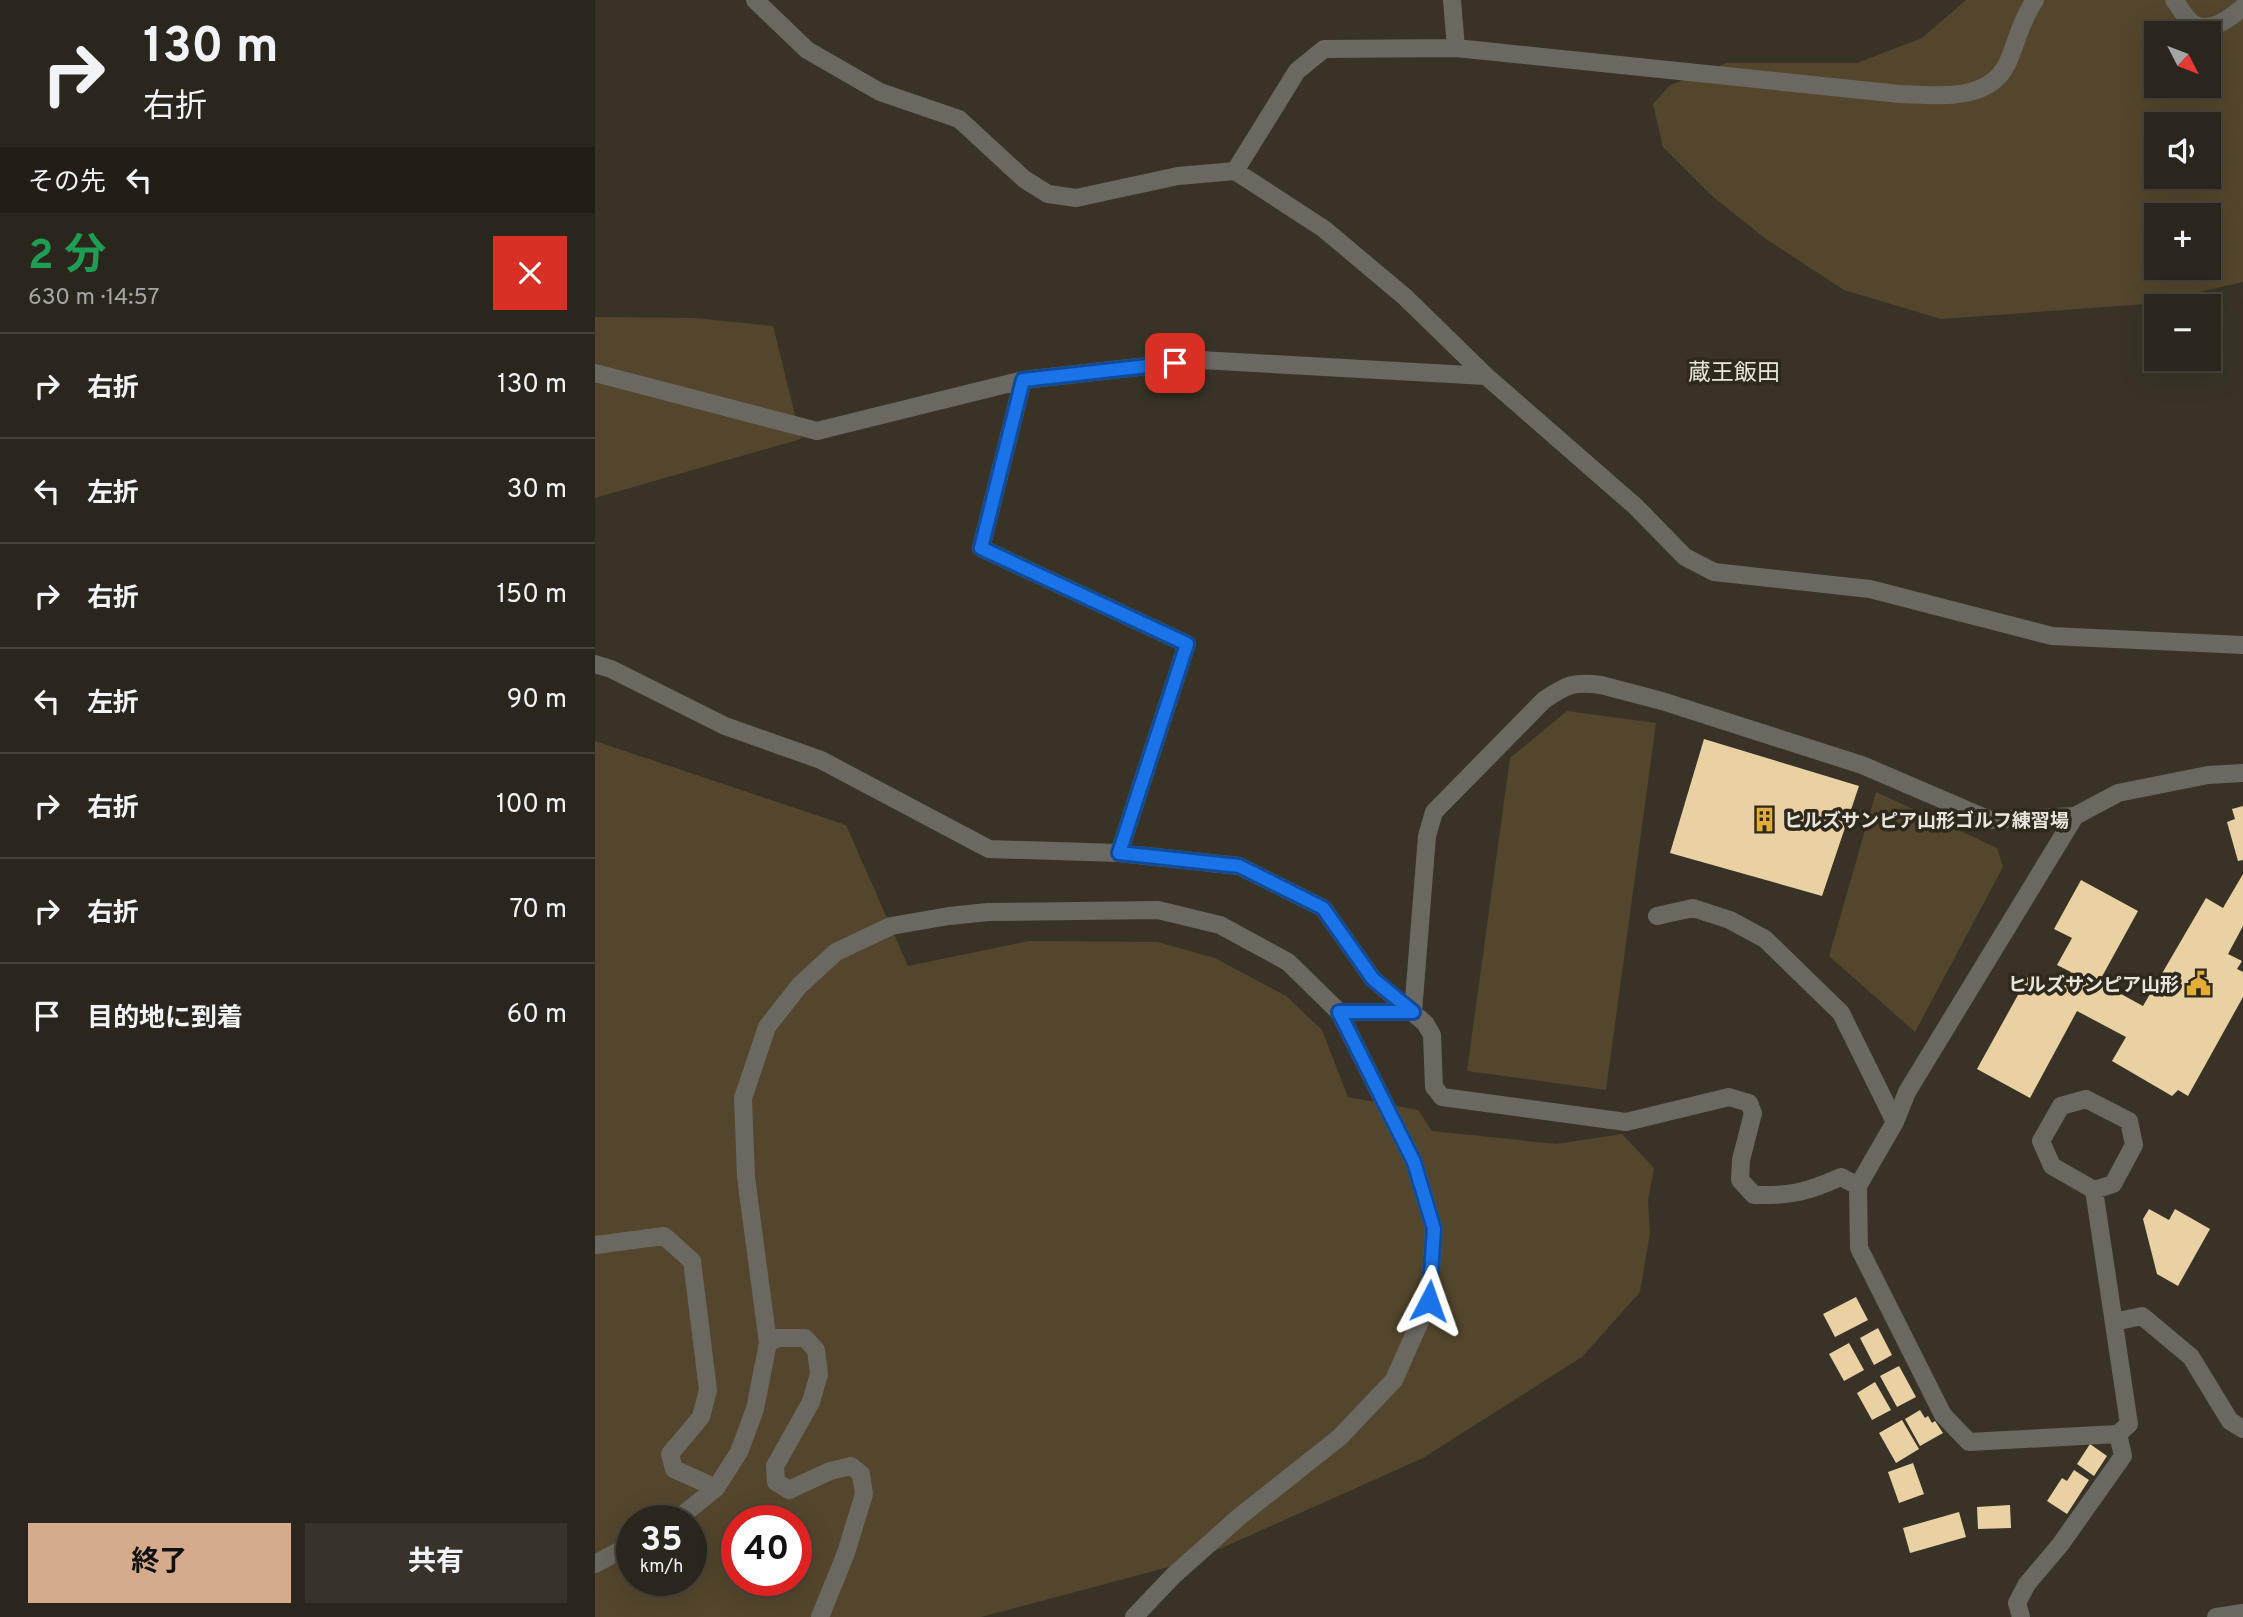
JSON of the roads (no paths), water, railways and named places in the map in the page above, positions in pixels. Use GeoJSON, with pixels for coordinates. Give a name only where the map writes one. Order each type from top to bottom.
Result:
{"type":"FeatureCollection","features":[{"type":"Feature","properties":{"kind":"street"},"geometry":{"type":"LineString","coordinates":[[755,0],[807,50],[817,56],[880,92],[959,119],[1024,179],[1048,194],[1076,198],[1178,176],[1235,171],[1324,229],[1405,297],[1486,376],[1635,506],[1685,556],[1714,572],[1870,589],[2052,636],[2243,645]]}},
{"type":"Feature","properties":{"kind":"street"},"geometry":{"type":"LineString","coordinates":[[1452,0],[1456,48]]}},
{"type":"Feature","properties":{"kind":"street"},"geometry":{"type":"LineString","coordinates":[[1235,171],[1297,71],[1324,49],[1456,48],[1900,94],[1957,96],[1987,86],[2006,66],[2025,14],[2035,0]]}},
{"type":"Feature","properties":{"kind":"street"},"geometry":{"type":"LineString","coordinates":[[2174,0],[2192,23],[2208,27],[2227,20],[2243,7]]}},
{"type":"Feature","properties":{"kind":"street"},"geometry":{"type":"LineString","coordinates":[[595,373],[817,431],[1023,380],[1201,360],[1486,376]]}},
{"type":"Feature","properties":{"kind":"street"},"geometry":{"type":"LineString","coordinates":[[1023,380],[981,548],[1187,644],[1119,853]]}},
{"type":"Feature","properties":{"kind":"street"},"geometry":{"type":"LineString","coordinates":[[595,664],[611,669],[725,726],[821,760],[989,849],[1119,853],[1239,866],[1323,908],[1373,979],[1425,1023],[1432,1035],[1434,1087],[1442,1097],[1626,1122],[1729,1097],[1749,1103],[1753,1113],[1741,1160],[1740,1180],[1754,1195],[1788,1195],[1841,1177],[1859,1186]]}},
{"type":"Feature","properties":{"kind":"street"},"geometry":{"type":"LineString","coordinates":[[1413,1012],[1425,847],[1434,812],[1544,700],[1565,686],[1582,682],[1601,685],[1815,749],[1862,765],[1990,820],[2075,816],[2119,793],[2208,775],[2243,773]]}},
{"type":"Feature","properties":{"kind":"street"},"geometry":{"type":"LineString","coordinates":[[2075,816],[1907,1092],[1895,1122],[1859,1186],[1859,1248],[1944,1415],[1969,1442],[2118,1434],[2129,1424],[2094,1190]]}},
{"type":"Feature","properties":{"kind":"street"},"geometry":{"type":"LineString","coordinates":[[1657,916],[1693,908],[1730,920],[1765,939],[1840,1013],[1895,1122]]}},
{"type":"Feature","properties":{"kind":"street"},"geometry":{"type":"LineString","coordinates":[[695,1505],[716,1488],[740,1452],[755,1409],[768,1343],[746,1177],[743,1098],[767,1027],[799,986],[836,952],[891,926],[949,916],[989,912],[1159,910],[1220,925],[1288,962],[1339,1012],[1414,1162],[1434,1229],[1429,1301],[1394,1380],[1340,1437],[1239,1517],[1173,1576],[1134,1617]]}},
{"type":"Feature","properties":{"kind":"street"},"geometry":{"type":"LineString","coordinates":[[1339,1012],[1413,1012]]}},
{"type":"Feature","properties":{"kind":"street"},"geometry":{"type":"LineString","coordinates":[[2086,1099],[2129,1121],[2134,1145],[2113,1184],[2094,1190],[2052,1166],[2041,1141],[2061,1107],[2086,1099]]}},
{"type":"Feature","properties":{"kind":"street"},"geometry":{"type":"LineString","coordinates":[[595,1245],[664,1236],[692,1261],[708,1390],[701,1417],[670,1454],[674,1469],[716,1488]]}},
{"type":"Feature","properties":{"kind":"street"},"geometry":{"type":"LineString","coordinates":[[2114,1322],[2142,1316],[2190,1357],[2230,1421],[2243,1429]]}},
{"type":"Feature","properties":{"kind":"street"},"geometry":{"type":"LineString","coordinates":[[768,1343],[778,1338],[805,1338],[816,1350],[819,1374],[811,1402],[775,1466],[776,1482],[789,1490],[831,1471],[852,1466],[861,1474],[864,1494],[846,1553],[820,1617]]}},
{"type":"Feature","properties":{"kind":"street"},"geometry":{"type":"LineString","coordinates":[[2021,1617],[2017,1603],[2027,1584],[2060,1545],[2123,1456],[2118,1434]]}},
{"type":"Feature","properties":{"kind":"street"},"geometry":{"type":"LineString","coordinates":[[595,1564],[616,1553]]}},
{"type":"Feature","properties":{"kind":"street"},"geometry":{"type":"LineString","coordinates":[[2216,1617],[2243,1613]]}},
{"type":"Feature","properties":{"kind":"place","name":"ヒルズサンピア山形ゴルフ練習場"},"geometry":{"type":"Point","coordinates":[1764,820]}},
{"type":"Feature","properties":{"kind":"place","name":"ヒルズサンピア山形"},"geometry":{"type":"Point","coordinates":[2199,984]}},
{"type":"Feature","properties":{"kind":"district","name":"蔵王飯田"},"geometry":{"type":"Point","coordinates":[1734,372]}}]}
